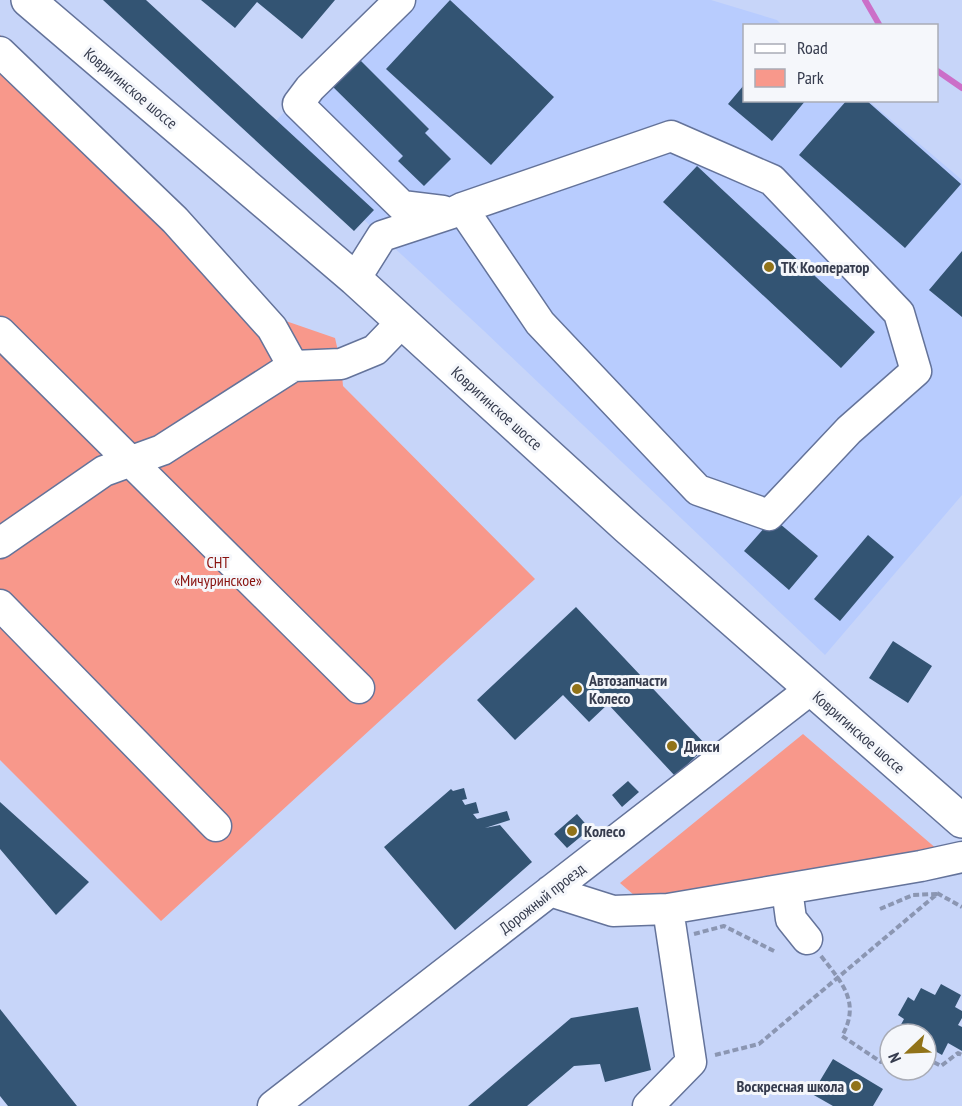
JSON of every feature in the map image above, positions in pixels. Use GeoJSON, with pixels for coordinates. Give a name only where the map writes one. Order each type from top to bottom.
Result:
{"type":"FeatureCollection","features":[{"type":"Feature","properties":{"kind":"main road","name":"Ковригинское шоссе"},"geometry":{"type":"LineString","coordinates":[[28,0],[355,279],[628,528],[962,820]]}},
{"type":"Feature","properties":{"kind":"street"},"geometry":{"type":"LineString","coordinates":[[355,279],[382,236],[457,210],[671,136],[772,180],[899,313],[916,371],[849,430],[769,515],[698,490],[540,323],[457,210],[402,206],[298,104],[310,88],[400,0]]}},
{"type":"Feature","properties":{"kind":"street"},"geometry":{"type":"LineString","coordinates":[[0,52],[176,220],[272,328],[293,366]]}},
{"type":"Feature","properties":{"kind":"street"},"geometry":{"type":"LineString","coordinates":[[0,543],[104,471],[162,450],[293,366],[341,364],[375,350],[402,321]]}},
{"type":"Feature","properties":{"kind":"street"},"geometry":{"type":"LineString","coordinates":[[0,332],[359,688]]}},
{"type":"Feature","properties":{"kind":"street"},"geometry":{"type":"LineString","coordinates":[[0,605],[216,826]]}},
{"type":"Feature","properties":{"kind":"street","name":"Дорожный проезд"},"geometry":{"type":"LineString","coordinates":[[273,1106],[811,689]]}},
{"type":"Feature","properties":{"kind":"street"},"geometry":{"type":"LineString","coordinates":[[550,891],[613,911],[668,909],[962,857]]}},
{"type":"Feature","properties":{"kind":"street"},"geometry":{"type":"LineString","coordinates":[[787,889],[791,919],[807,939]]}},
{"type":"Feature","properties":{"kind":"street"},"geometry":{"type":"LineString","coordinates":[[648,1106],[691,1062],[668,909]]}},
{"type":"Feature","properties":{"kind":"path"},"geometry":{"type":"LineString","coordinates":[[691,1062],[759,1044],[937,894],[913,895],[880,909]]}},
{"type":"Feature","properties":{"kind":"path"},"geometry":{"type":"LineString","coordinates":[[672,939],[724,926],[776,952]]}},
{"type":"Feature","properties":{"kind":"path"},"geometry":{"type":"LineString","coordinates":[[807,939],[838,978],[849,999],[850,1021],[842,1036],[878,1060]]}},
{"type":"Feature","properties":{"kind":"path"},"geometry":{"type":"LineString","coordinates":[[938,1064],[941,1066],[958,1053],[962,1055]]}},
{"type":"Feature","properties":{"kind":"shaded area"},"geometry":{"type":"Polygon","coordinates":[[[392,0],[711,0],[777,20],[781,24],[743,24],[743,102],[870,102],[962,180],[962,495],[825,655],[483,330],[267,130],[392,0]]]}},
{"type":"Feature","properties":{"kind":"green space","name":"СНТ «Мичуринское»"},"geometry":{"type":"Polygon","coordinates":[[[0,35],[186,219],[280,319],[335,338],[343,386],[535,579],[161,921],[0,760],[0,35]]]}},
{"type":"Feature","properties":{"kind":"green space"},"geometry":{"type":"Polygon","coordinates":[[[803,734],[938,850],[642,902],[620,883],[803,734]]]}},
{"type":"Feature","properties":{"kind":"building"},"geometry":{"type":"Polygon","coordinates":[[[103,0],[146,0],[374,210],[354,231],[103,0]]]}},
{"type":"Feature","properties":{"kind":"building"},"geometry":{"type":"Polygon","coordinates":[[[201,0],[335,0],[302,39],[257,2],[235,28],[201,0]]]}},
{"type":"Feature","properties":{"kind":"building"},"geometry":{"type":"Polygon","coordinates":[[[450,0],[554,97],[491,165],[386,69],[450,0]]]}},
{"type":"Feature","properties":{"kind":"building"},"geometry":{"type":"Polygon","coordinates":[[[357,57],[429,129],[425,133],[451,159],[424,186],[398,161],[403,156],[330,84],[357,57]]]}},
{"type":"Feature","properties":{"kind":"building"},"geometry":{"type":"Polygon","coordinates":[[[743,86],[743,102],[804,102],[772,141],[728,104],[743,86]]]}},
{"type":"Feature","properties":{"kind":"building"},"geometry":{"type":"Polygon","coordinates":[[[845,102],[868,102],[961,184],[905,248],[799,155],[845,102]]]}},
{"type":"Feature","properties":{"kind":"building","name":"ТК Кооператор"},"geometry":{"type":"Polygon","coordinates":[[[697,166],[875,332],[841,368],[663,202],[697,166]]]}},
{"type":"Feature","properties":{"kind":"building"},"geometry":{"type":"Polygon","coordinates":[[[962,251],[962,317],[929,290],[962,251]]]}},
{"type":"Feature","properties":{"kind":"building"},"geometry":{"type":"Polygon","coordinates":[[[773,518],[818,556],[789,590],[744,551],[773,518]]]}},
{"type":"Feature","properties":{"kind":"building"},"geometry":{"type":"Polygon","coordinates":[[[868,535],[894,557],[840,621],[814,599],[868,535]]]}},
{"type":"Feature","properties":{"kind":"building"},"geometry":{"type":"Polygon","coordinates":[[[576,607],[707,746],[675,776],[608,704],[589,722],[563,695],[515,740],[477,700],[576,607]]]}},
{"type":"Feature","properties":{"kind":"building"},"geometry":{"type":"Polygon","coordinates":[[[893,641],[932,666],[908,703],[869,678],[893,641]]]}},
{"type":"Feature","properties":{"kind":"building","name":"Колесо"},"geometry":{"type":"Polygon","coordinates":[[[628,781],[639,792],[622,807],[612,795],[628,781]]]}},
{"type":"Feature","properties":{"kind":"building"},"geometry":{"type":"Polygon","coordinates":[[[464,788],[467,799],[462,800],[465,805],[476,802],[479,813],[473,814],[477,819],[507,811],[510,820],[485,828],[500,825],[532,862],[455,930],[384,847],[451,789],[453,791],[464,788]]]}},
{"type":"Feature","properties":{"kind":"building"},"geometry":{"type":"Polygon","coordinates":[[[0,802],[89,882],[56,915],[0,849],[0,802]]]}},
{"type":"Feature","properties":{"kind":"building","name":"Колесо"},"geometry":{"type":"Polygon","coordinates":[[[577,814],[590,829],[567,848],[554,834],[577,814]]]}},
{"type":"Feature","properties":{"kind":"building"},"geometry":{"type":"Polygon","coordinates":[[[941,984],[961,995],[955,1007],[962,1011],[962,1018],[958,1025],[962,1027],[962,1051],[948,1043],[942,1055],[938,1053],[938,1022],[902,1022],[904,1019],[898,1015],[908,997],[914,1001],[921,988],[935,995],[941,984]]]}},
{"type":"Feature","properties":{"kind":"building"},"geometry":{"type":"Polygon","coordinates":[[[638,1007],[651,1070],[605,1082],[600,1064],[574,1066],[527,1106],[468,1106],[571,1018],[638,1007]]]}},
{"type":"Feature","properties":{"kind":"building"},"geometry":{"type":"Polygon","coordinates":[[[0,1009],[77,1106],[8,1106],[0,1096],[0,1009]]]}},
{"type":"Feature","properties":{"kind":"building"},"geometry":{"type":"Polygon","coordinates":[[[833,1059],[883,1089],[873,1106],[833,1106],[812,1094],[833,1059]]]}},
{"type":"Feature","properties":{"kind":"waterway"},"geometry":{"type":"LineString","coordinates":[[865,0],[879,24]]}},
{"type":"Feature","properties":{"kind":"waterway"},"geometry":{"type":"LineString","coordinates":[[938,71],[962,88]]}},
{"type":"Feature","properties":{"kind":"place","name":"ТК Кооператор"},"geometry":{"type":"Point","coordinates":[769,267]}},
{"type":"Feature","properties":{"kind":"place","name":"Автозапчасти Колесо"},"geometry":{"type":"Point","coordinates":[577,689]}},
{"type":"Feature","properties":{"kind":"place","name":"Дикси"},"geometry":{"type":"Point","coordinates":[672,746]}},
{"type":"Feature","properties":{"kind":"place","name":"Колесо"},"geometry":{"type":"Point","coordinates":[572,831]}},
{"type":"Feature","properties":{"kind":"place","name":"Воскресная школа"},"geometry":{"type":"Point","coordinates":[856,1086]}}]}
